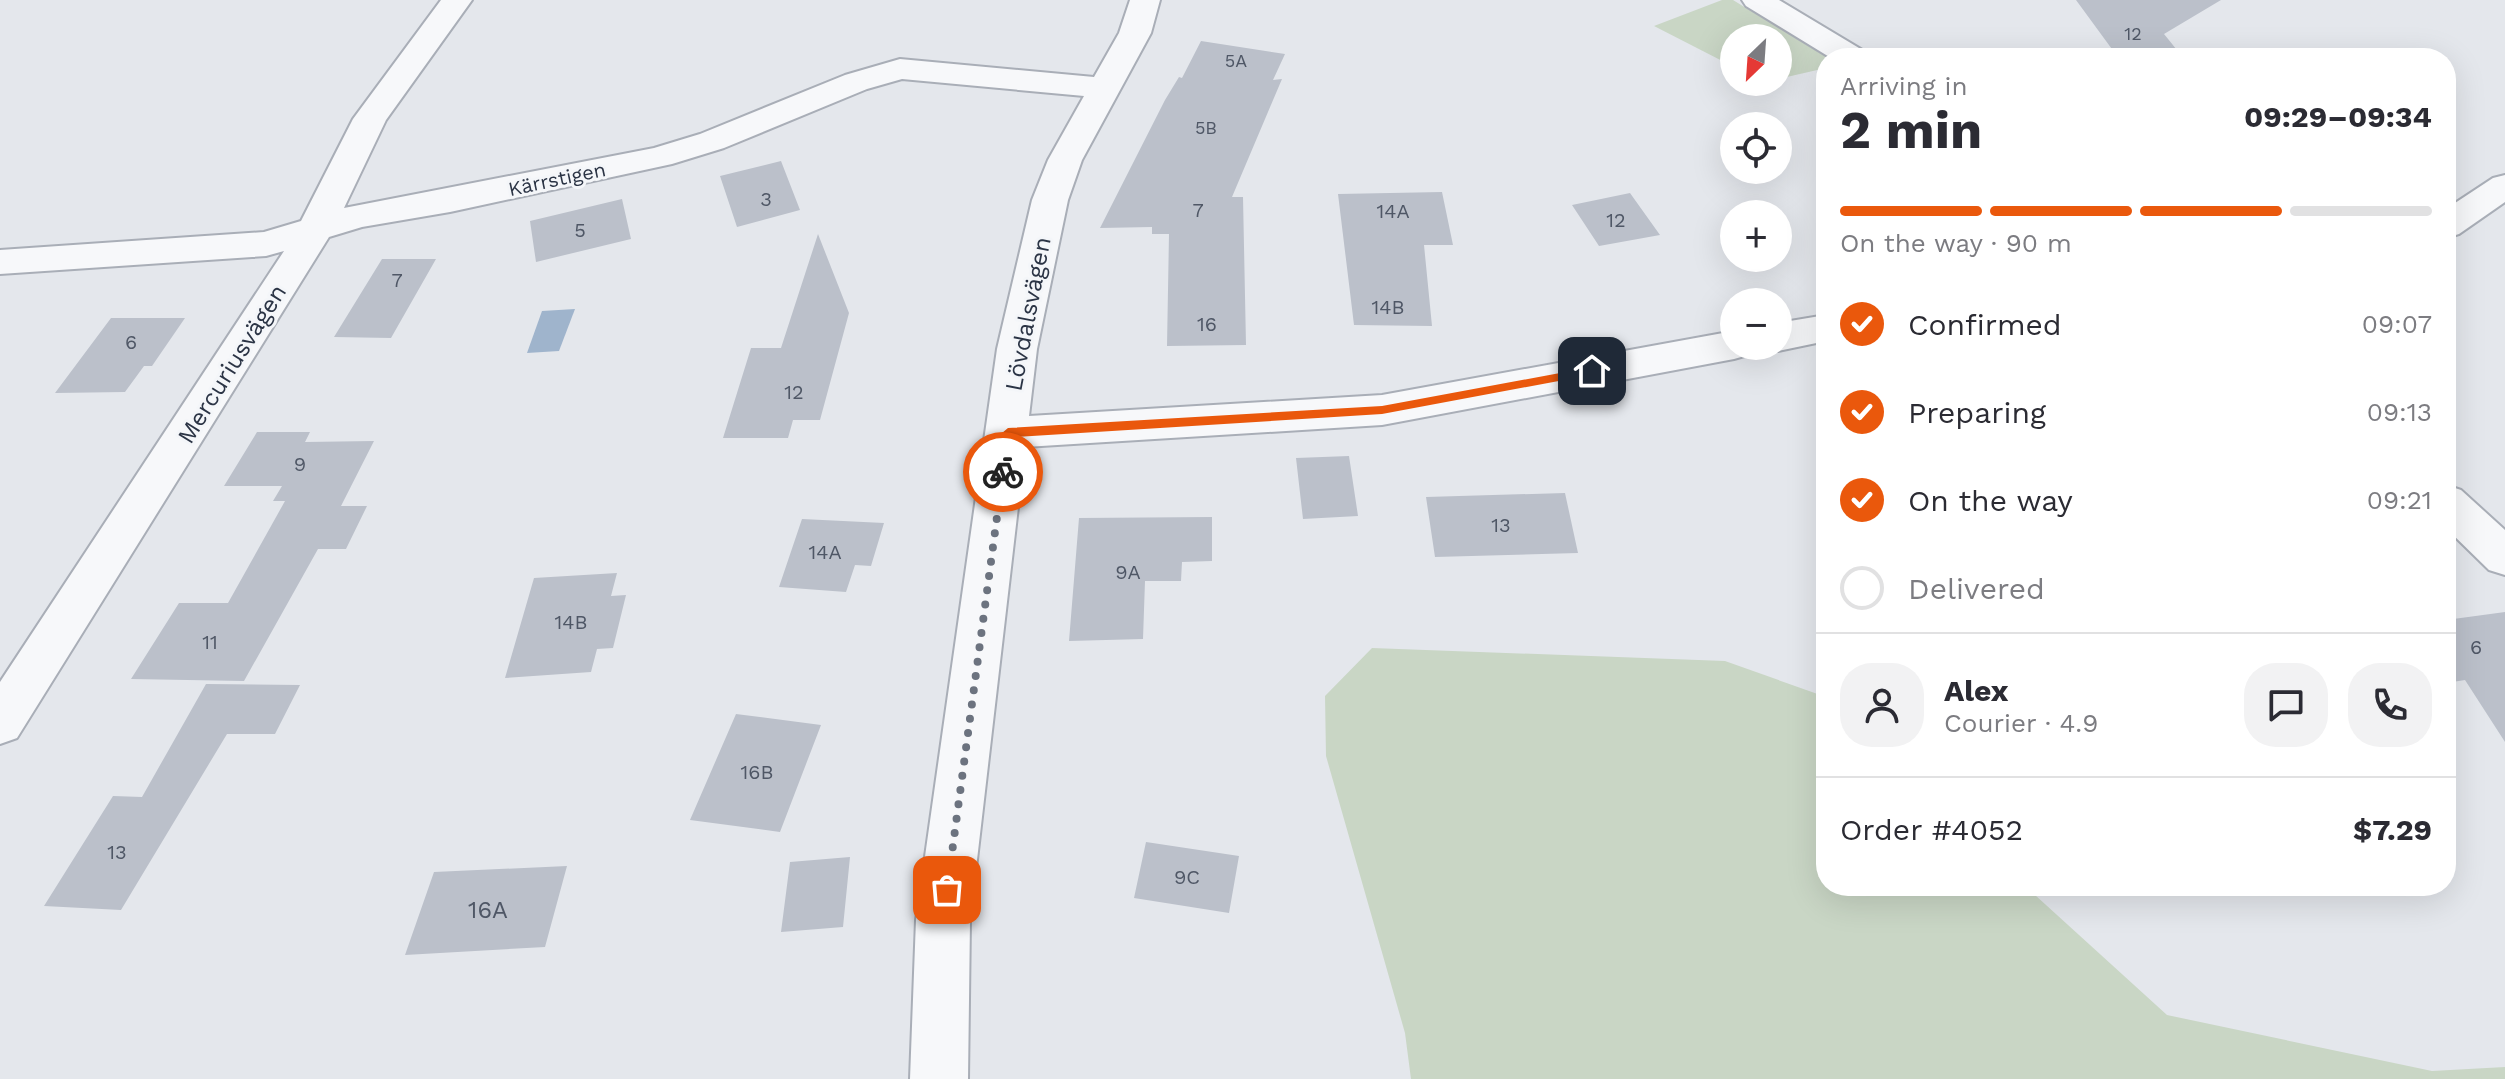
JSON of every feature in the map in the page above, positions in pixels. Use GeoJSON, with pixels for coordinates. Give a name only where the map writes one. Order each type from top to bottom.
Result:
{"type":"FeatureCollection","features":[{"type":"Feature","properties":{"kind":"street","name":"Mercuriusvägen"},"geometry":{"type":"LineString","coordinates":[[0,723],[273,301],[316,228],[370,119],[457,0]]}},
{"type":"Feature","properties":{"kind":"street","name":"Lövdalsvägen"},"geometry":{"type":"LineString","coordinates":[[939,1079],[943,920],[1017,349],[1050,200],[1065,160],[1135,33],[1145,0]]}},
{"type":"Feature","properties":{"kind":"street"},"geometry":{"type":"LineString","coordinates":[[1763,1],[1837,48]]}},
{"type":"Feature","properties":{"kind":"street","name":"Kärrstigen"},"geometry":{"type":"LineString","coordinates":[[0,262],[266,244],[358,216],[450,201],[660,157],[712,141],[856,82],[900,69],[969,73],[1103,88]]}},
{"type":"Feature","properties":{"kind":"street"},"geometry":{"type":"LineString","coordinates":[[2456,219],[2505,186]]}},
{"type":"Feature","properties":{"kind":"street"},"geometry":{"type":"LineString","coordinates":[[1792,334],[1816,330]]}},
{"type":"Feature","properties":{"kind":"street"},"geometry":{"type":"LineString","coordinates":[[1008,433],[1382,410],[1720,348]]}},
{"type":"Feature","properties":{"kind":"street"},"geometry":{"type":"LineString","coordinates":[[2456,511],[2505,557]]}},
{"type":"Feature","properties":{"kind":"green space"},"geometry":{"type":"Polygon","coordinates":[[[1722,0],[1733,0],[1772,24],[1720,24],[1720,60],[1654,26],[1722,0]]]}},
{"type":"Feature","properties":{"kind":"green space"},"geometry":{"type":"Polygon","coordinates":[[[1792,36],[1816,51],[1816,70],[1792,76],[1792,36]]]}},
{"type":"Feature","properties":{"kind":"green space"},"geometry":{"type":"Polygon","coordinates":[[[1372,648],[1725,661],[1816,693],[1816,896],[2036,896],[2167,1015],[2432,1071],[2505,1067],[2505,1079],[1411,1079],[1405,1033],[1326,756],[1325,696],[1372,648]]]}},
{"type":"Feature","properties":{"kind":"water"},"geometry":{"type":"Polygon","coordinates":[[[575,309],[559,351],[527,353],[542,311],[575,309]]]}},
{"type":"Feature","properties":{"kind":"building"},"geometry":{"type":"Polygon","coordinates":[[[2076,0],[2221,0],[2164,34],[2175,48],[2111,48],[2076,0]]]}},
{"type":"Feature","properties":{"kind":"building"},"geometry":{"type":"Polygon","coordinates":[[[1201,41],[1285,54],[1273,80],[1282,79],[1232,197],[1243,197],[1246,345],[1167,346],[1169,234],[1152,234],[1152,227],[1100,228],[1165,100],[1179,77],[1182,78],[1201,41]]]}},
{"type":"Feature","properties":{"kind":"building"},"geometry":{"type":"Polygon","coordinates":[[[781,161],[800,210],[737,227],[720,176],[781,161]]]}},
{"type":"Feature","properties":{"kind":"building"},"geometry":{"type":"Polygon","coordinates":[[[1442,192],[1453,245],[1424,245],[1432,326],[1354,325],[1338,194],[1442,192]]]}},
{"type":"Feature","properties":{"kind":"building"},"geometry":{"type":"Polygon","coordinates":[[[1630,193],[1660,235],[1599,246],[1572,205],[1630,193]]]}},
{"type":"Feature","properties":{"kind":"building"},"geometry":{"type":"Polygon","coordinates":[[[622,199],[631,239],[536,262],[530,221],[622,199]]]}},
{"type":"Feature","properties":{"kind":"building"},"geometry":{"type":"Polygon","coordinates":[[[818,234],[849,313],[820,420],[793,420],[788,438],[723,438],[751,348],[781,348],[818,234]]]}},
{"type":"Feature","properties":{"kind":"building"},"geometry":{"type":"Polygon","coordinates":[[[382,259],[436,259],[391,338],[334,337],[382,259]]]}},
{"type":"Feature","properties":{"kind":"building"},"geometry":{"type":"Polygon","coordinates":[[[111,318],[185,318],[152,366],[144,366],[125,392],[55,393],[111,318]]]}},
{"type":"Feature","properties":{"kind":"building"},"geometry":{"type":"Polygon","coordinates":[[[257,432],[310,432],[305,442],[374,441],[341,506],[367,506],[346,549],[318,549],[244,681],[131,679],[179,603],[228,603],[285,501],[273,501],[282,486],[224,486],[257,432]]]}},
{"type":"Feature","properties":{"kind":"building"},"geometry":{"type":"Polygon","coordinates":[[[1349,456],[1358,516],[1303,519],[1296,458],[1349,456]]]}},
{"type":"Feature","properties":{"kind":"building"},"geometry":{"type":"Polygon","coordinates":[[[1565,493],[1578,553],[1435,557],[1426,497],[1565,493]]]}},
{"type":"Feature","properties":{"kind":"building"},"geometry":{"type":"Polygon","coordinates":[[[1212,517],[1212,561],[1182,562],[1181,581],[1145,581],[1143,639],[1069,641],[1079,518],[1212,517]]]}},
{"type":"Feature","properties":{"kind":"building"},"geometry":{"type":"Polygon","coordinates":[[[802,519],[884,523],[871,566],[855,565],[846,592],[779,587],[802,519]]]}},
{"type":"Feature","properties":{"kind":"building"},"geometry":{"type":"Polygon","coordinates":[[[617,573],[611,596],[626,595],[613,648],[597,649],[591,672],[505,678],[534,578],[617,573]]]}},
{"type":"Feature","properties":{"kind":"building"},"geometry":{"type":"Polygon","coordinates":[[[2505,612],[2505,742],[2465,680],[2456,681],[2456,619],[2505,612]]]}},
{"type":"Feature","properties":{"kind":"building"},"geometry":{"type":"Polygon","coordinates":[[[206,684],[300,685],[275,734],[227,734],[121,910],[44,906],[113,796],[142,797],[206,684]]]}},
{"type":"Feature","properties":{"kind":"building"},"geometry":{"type":"Polygon","coordinates":[[[736,714],[821,725],[780,832],[690,820],[736,714]]]}},
{"type":"Feature","properties":{"kind":"building"},"geometry":{"type":"Polygon","coordinates":[[[1146,842],[1239,856],[1229,913],[1134,898],[1146,842]]]}},
{"type":"Feature","properties":{"kind":"building"},"geometry":{"type":"Polygon","coordinates":[[[850,857],[843,927],[781,932],[790,862],[850,857]]]}},
{"type":"Feature","properties":{"kind":"building"},"geometry":{"type":"Polygon","coordinates":[[[567,866],[545,947],[405,955],[434,872],[567,866]]]}},
{"type":"Feature","properties":{"kind":"way so far"},"geometry":{"type":"LineString","coordinates":[[947,890],[1003,472]]}},
{"type":"Feature","properties":{"kind":"route"},"geometry":{"type":"LineString","coordinates":[[1003,472],[1008,433],[1382,410],[1592,371]]}}]}
